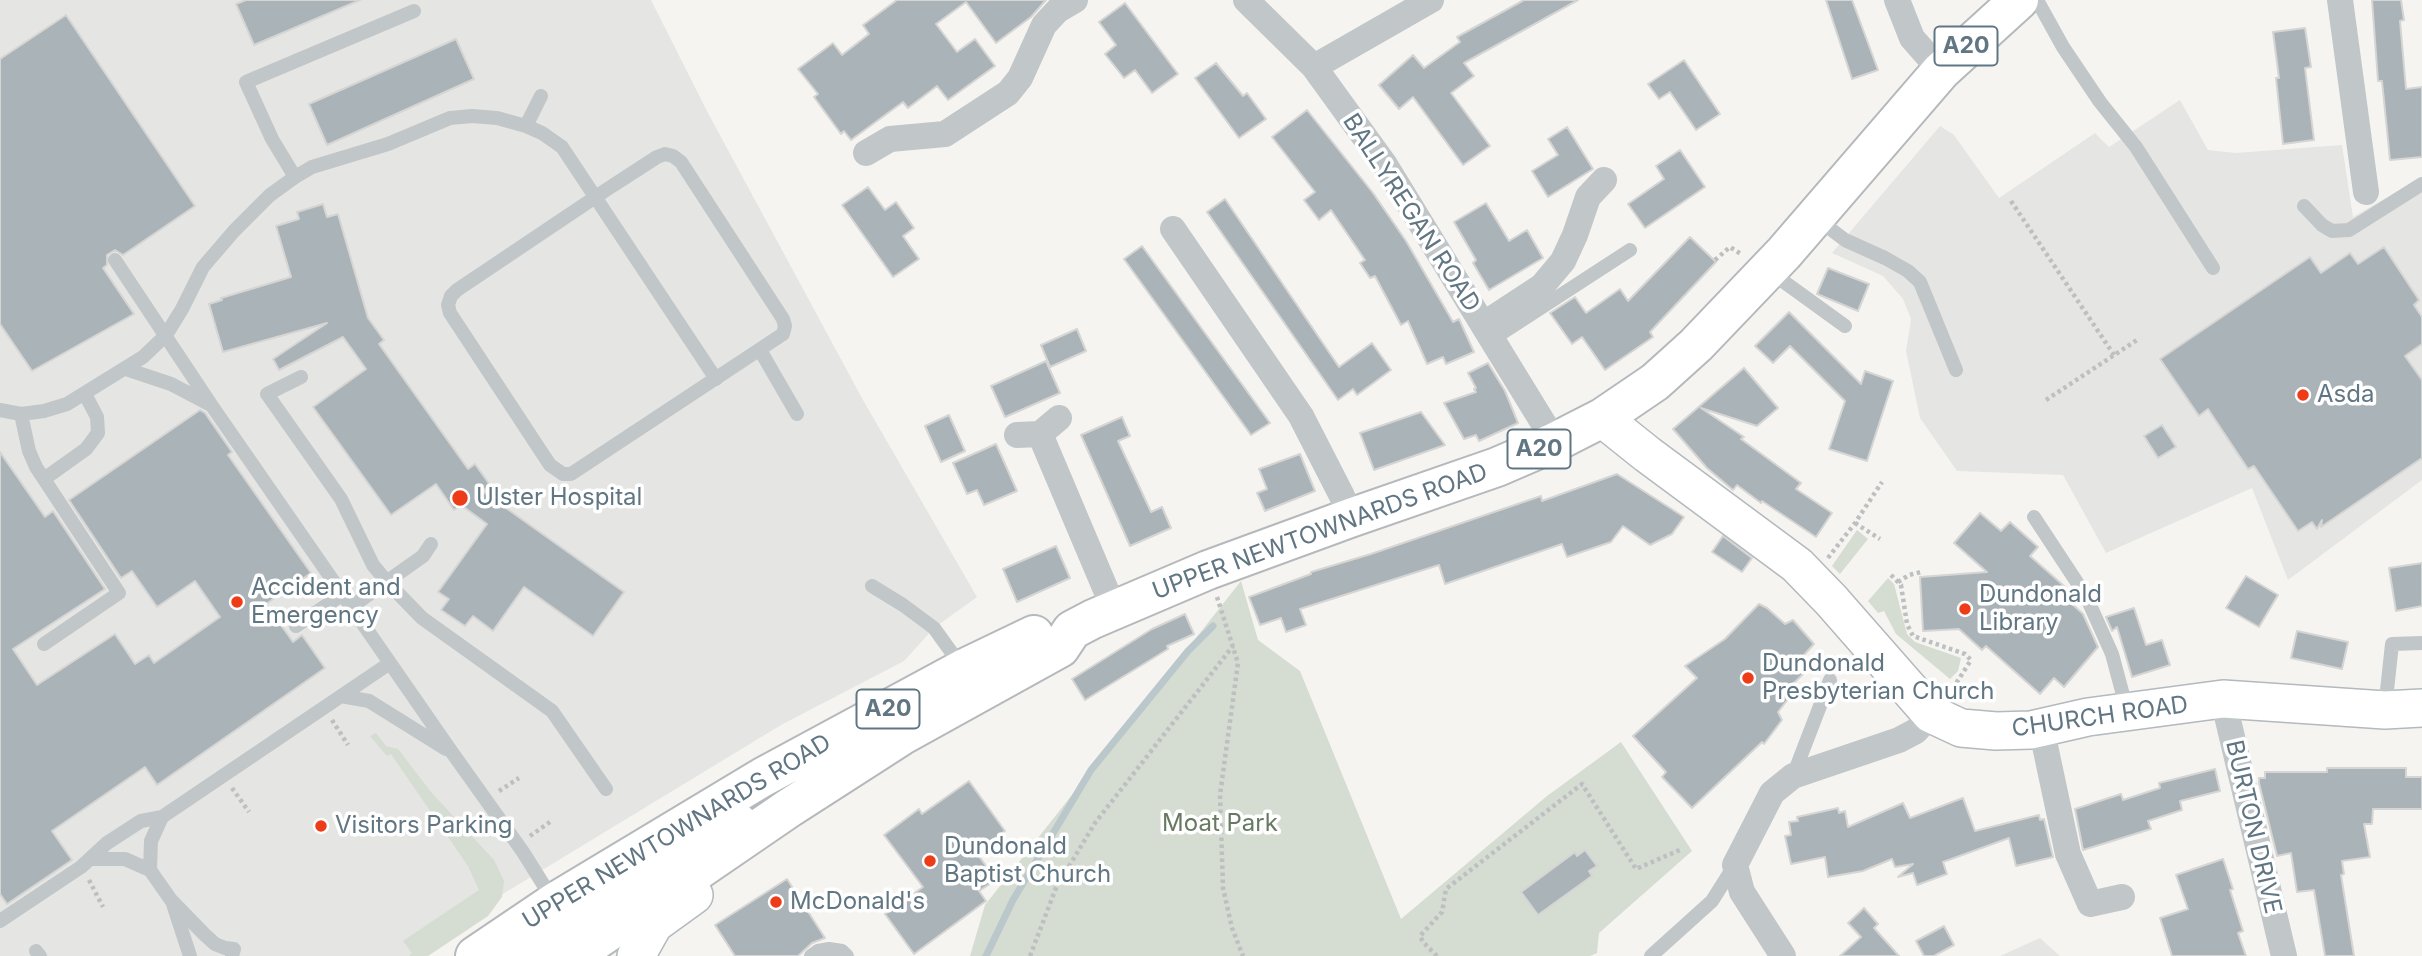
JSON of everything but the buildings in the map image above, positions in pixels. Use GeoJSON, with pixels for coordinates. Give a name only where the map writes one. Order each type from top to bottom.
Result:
{"type":"FeatureCollection","features":[{"type":"Feature","properties":{"kind":"highway","name":"UPPER NEWTOWNARDS ROAD"},"geometry":{"type":"LineString","coordinates":[[575,936],[763,777],[963,669],[1047,629],[1072,630],[1208,570],[1497,467],[1602,418],[1666,373],[1756,263],[1815,217],[1941,71],[2019,0]]}},
{"type":"Feature","properties":{"kind":"highway","name":"UPPER NEWTOWNARDS ROAD"},"geometry":{"type":"LineString","coordinates":[[475,956],[575,936],[756,832],[901,736],[1060,648],[1072,630]]}},
{"type":"Feature","properties":{"kind":"street"},"geometry":{"type":"LineString","coordinates":[[866,153],[890,139],[945,134],[1008,93],[1020,78],[1044,25],[1058,10],[1075,0]]}},
{"type":"Feature","properties":{"kind":"street","name":"BALLYREGAN ROAD"},"geometry":{"type":"LineString","coordinates":[[1246,0],[1314,67],[1385,165],[1555,442]]}},
{"type":"Feature","properties":{"kind":"street"},"geometry":{"type":"LineString","coordinates":[[1314,67],[1431,0]]}},
{"type":"Feature","properties":{"kind":"street"},"geometry":{"type":"LineString","coordinates":[[1897,0],[1913,38],[1941,71]]}},
{"type":"Feature","properties":{"kind":"street"},"geometry":{"type":"LineString","coordinates":[[2340,0],[2366,192]]}},
{"type":"Feature","properties":{"kind":"street"},"geometry":{"type":"LineString","coordinates":[[1489,331],[1542,286],[1563,261],[1588,197],[1604,180]]}},
{"type":"Feature","properties":{"kind":"street"},"geometry":{"type":"LineString","coordinates":[[1173,229],[1301,416],[1342,496],[1350,518]]}},
{"type":"Feature","properties":{"kind":"street","name":"CHURCH ROAD"},"geometry":{"type":"LineString","coordinates":[[1602,418],[1797,565],[1961,728],[1996,731],[2040,727],[2223,699],[2385,710],[2422,708]]}},
{"type":"Feature","properties":{"kind":"street"},"geometry":{"type":"LineString","coordinates":[[1039,429],[1114,610]]}},
{"type":"Feature","properties":{"kind":"street","name":"BURTON DRIVE"},"geometry":{"type":"LineString","coordinates":[[2223,699],[2284,956]]}},
{"type":"Feature","properties":{"kind":"street"},"geometry":{"type":"LineString","coordinates":[[1783,956],[1742,892],[1735,865],[1772,793],[1793,776],[1899,740],[1916,731],[1939,706]]}},
{"type":"Feature","properties":{"kind":"street"},"geometry":{"type":"LineString","coordinates":[[2040,727],[2068,854],[2090,904],[2122,897]]}},
{"type":"Feature","properties":{"kind":"street"},"geometry":{"type":"LineString","coordinates":[[527,956],[554,942],[575,936],[589,915],[753,812],[789,808]]}},
{"type":"Feature","properties":{"kind":"street"},"geometry":{"type":"LineString","coordinates":[[636,956],[654,924],[743,861],[756,832]]}},
{"type":"Feature","properties":{"kind":"lane"},"geometry":{"type":"LineString","coordinates":[[2037,0],[2077,69],[2136,148],[2213,268]]}},
{"type":"Feature","properties":{"kind":"lane"},"geometry":{"type":"LineString","coordinates":[[295,177],[272,139],[246,82],[414,11]]}},
{"type":"Feature","properties":{"kind":"lane"},"geometry":{"type":"LineString","coordinates":[[526,126],[541,96]]}},
{"type":"Feature","properties":{"kind":"lane"},"geometry":{"type":"LineString","coordinates":[[0,410],[21,414],[67,404],[144,357],[166,335],[203,267],[270,195],[295,177],[312,167],[388,144],[450,118],[485,117],[526,126],[562,147],[716,379]]}},
{"type":"Feature","properties":{"kind":"lane"},"geometry":{"type":"LineString","coordinates":[[665,154],[673,156],[681,162],[785,326],[783,334],[760,350],[571,474],[563,474],[550,465],[450,313],[449,305],[451,296],[457,289],[595,197],[657,157],[665,154]]}},
{"type":"Feature","properties":{"kind":"lane"},"geometry":{"type":"LineString","coordinates":[[2304,206],[2322,225],[2332,231],[2349,230],[2422,184]]}},
{"type":"Feature","properties":{"kind":"lane"},"geometry":{"type":"LineString","coordinates":[[1815,217],[1845,240],[1909,271],[1920,282],[1955,370]]}},
{"type":"Feature","properties":{"kind":"lane"},"geometry":{"type":"LineString","coordinates":[[1489,331],[1630,250]]}},
{"type":"Feature","properties":{"kind":"lane"},"geometry":{"type":"LineString","coordinates":[[116,260],[212,406],[523,852],[575,936]]}},
{"type":"Feature","properties":{"kind":"lane"},"geometry":{"type":"LineString","coordinates":[[1756,263],[1845,326]]}},
{"type":"Feature","properties":{"kind":"lane"},"geometry":{"type":"LineString","coordinates":[[760,350],[797,414]]}},
{"type":"Feature","properties":{"kind":"lane"},"geometry":{"type":"LineString","coordinates":[[126,369],[171,384],[212,406]]}},
{"type":"Feature","properties":{"kind":"lane"},"geometry":{"type":"LineString","coordinates":[[301,377],[267,394],[341,499],[369,559],[387,583],[422,618],[552,711],[606,789]]}},
{"type":"Feature","properties":{"kind":"lane"},"geometry":{"type":"LineString","coordinates":[[44,479],[86,449],[98,433],[97,417],[85,394]]}},
{"type":"Feature","properties":{"kind":"lane"},"geometry":{"type":"LineString","coordinates":[[21,414],[29,451],[44,479],[119,593],[44,643]]}},
{"type":"Feature","properties":{"kind":"lane"},"geometry":{"type":"LineString","coordinates":[[2034,517],[2086,596],[2112,654],[2127,712]]}},
{"type":"Feature","properties":{"kind":"lane"},"geometry":{"type":"LineString","coordinates":[[351,607],[423,556],[432,544]]}},
{"type":"Feature","properties":{"kind":"lane"},"geometry":{"type":"LineString","coordinates":[[872,586],[934,628],[963,669]]}},
{"type":"Feature","properties":{"kind":"lane"},"geometry":{"type":"LineString","coordinates":[[296,626],[343,594]]}},
{"type":"Feature","properties":{"kind":"lane"},"geometry":{"type":"LineString","coordinates":[[2385,710],[2392,644],[2422,643]]}},
{"type":"Feature","properties":{"kind":"lane"},"geometry":{"type":"LineString","coordinates":[[0,921],[86,863],[107,843],[141,821],[162,817],[390,663]]}},
{"type":"Feature","properties":{"kind":"lane"},"geometry":{"type":"LineString","coordinates":[[1793,776],[1830,680]]}},
{"type":"Feature","properties":{"kind":"lane"},"geometry":{"type":"LineString","coordinates":[[341,696],[369,701],[451,751]]}},
{"type":"Feature","properties":{"kind":"lane"},"geometry":{"type":"LineString","coordinates":[[150,870],[151,841],[162,817]]}},
{"type":"Feature","properties":{"kind":"lane"},"geometry":{"type":"LineString","coordinates":[[86,863],[125,859],[150,870],[171,900],[215,944],[233,952]]}},
{"type":"Feature","properties":{"kind":"lane"},"geometry":{"type":"LineString","coordinates":[[1650,956],[1712,901],[1735,865]]}},
{"type":"Feature","properties":{"kind":"lane"},"geometry":{"type":"LineString","coordinates":[[171,900],[190,956]]}},
{"type":"Feature","properties":{"kind":"lane"},"geometry":{"type":"LineString","coordinates":[[811,956],[818,951],[830,949],[842,951],[847,956]]}},
{"type":"Feature","properties":{"kind":"path"},"geometry":{"type":"LineString","coordinates":[[2011,201],[2114,355]]}},
{"type":"Feature","properties":{"kind":"path"},"geometry":{"type":"LineString","coordinates":[[1715,260],[1730,247],[1756,263]]}},
{"type":"Feature","properties":{"kind":"path"},"geometry":{"type":"LineString","coordinates":[[2046,400],[2137,340]]}},
{"type":"Feature","properties":{"kind":"path"},"geometry":{"type":"LineString","coordinates":[[1823,565],[1882,482]]}},
{"type":"Feature","properties":{"kind":"path"},"geometry":{"type":"LineString","coordinates":[[1855,523],[1880,539]]}},
{"type":"Feature","properties":{"kind":"path"},"geometry":{"type":"LineString","coordinates":[[1208,570],[1238,663],[1220,795],[1223,888],[1232,928],[1243,956]]}},
{"type":"Feature","properties":{"kind":"path"},"geometry":{"type":"LineString","coordinates":[[1898,582],[1921,572]]}},
{"type":"Feature","properties":{"kind":"path"},"geometry":{"type":"LineString","coordinates":[[1891,575],[1901,585],[1908,624],[1913,636],[1965,654],[1972,660],[1939,706]]}},
{"type":"Feature","properties":{"kind":"path"},"geometry":{"type":"LineString","coordinates":[[1030,956],[1056,888],[1095,823],[1233,646]]}},
{"type":"Feature","properties":{"kind":"path"},"geometry":{"type":"LineString","coordinates":[[323,708],[348,745]]}},
{"type":"Feature","properties":{"kind":"path"},"geometry":{"type":"LineString","coordinates":[[224,775],[249,812]]}},
{"type":"Feature","properties":{"kind":"path"},"geometry":{"type":"LineString","coordinates":[[1437,956],[1420,936],[1443,912],[1446,889],[1582,784],[1636,869],[1682,849]]}},
{"type":"Feature","properties":{"kind":"path"},"geometry":{"type":"LineString","coordinates":[[526,839],[550,822]]}},
{"type":"Feature","properties":{"kind":"path"},"geometry":{"type":"LineString","coordinates":[[86,863],[103,907]]}},
{"type":"Feature","properties":{"kind":"shaded area","name":"Ulster Hospital"},"geometry":{"type":"Polygon","coordinates":[[[0,0],[651,0],[708,113],[863,400],[977,597],[934,628],[904,661],[781,725],[465,917],[409,956],[0,956],[0,0]]]}},
{"type":"Feature","properties":{"kind":"shaded area"},"geometry":{"type":"Polygon","coordinates":[[[2180,100],[2208,150],[2235,153],[2342,145],[2353,217],[2422,177],[2422,480],[2288,580],[2252,488],[2106,553],[2063,475],[1957,471],[1920,418],[1906,351],[1911,319],[1903,299],[1883,276],[1832,253],[1940,126],[1954,135],[1999,198],[2095,133],[2109,147],[2180,100]]]}},
{"type":"Feature","properties":{"kind":"shaded area"},"geometry":{"type":"Polygon","coordinates":[[[2040,938],[2060,956],[2000,956],[2040,938]]]}},
{"type":"Feature","properties":{"kind":"green space"},"geometry":{"type":"Polygon","coordinates":[[[1857,530],[1868,539],[1840,574],[1832,566],[1857,530]]]}},
{"type":"Feature","properties":{"kind":"green space"},"geometry":{"type":"Polygon","coordinates":[[[1888,578],[1894,584],[1907,634],[1915,642],[1961,658],[1958,671],[1950,679],[1896,634],[1884,611],[1878,613],[1868,601],[1888,578]]]}},
{"type":"Feature","properties":{"kind":"green space","name":"Moat Park"},"geometry":{"type":"Polygon","coordinates":[[[1241,581],[1258,640],[1300,671],[1401,919],[1547,796],[1621,742],[1692,851],[1599,933],[1597,953],[1590,956],[970,956],[985,905],[1241,581]]]}},
{"type":"Feature","properties":{"kind":"green space"},"geometry":{"type":"Polygon","coordinates":[[[376,733],[386,746],[398,749],[431,792],[494,860],[504,881],[502,897],[488,916],[428,956],[409,956],[412,953],[403,941],[479,890],[468,866],[391,754],[387,756],[370,736],[376,733]]]}},
{"type":"Feature","properties":{"kind":"waterway"},"geometry":{"type":"LineString","coordinates":[[986,956],[1013,900],[1091,770],[1188,651],[1213,626]]}},
{"type":"Feature","properties":{"kind":"place","name":"Asda"},"geometry":{"type":"Point","coordinates":[2303,395]}},
{"type":"Feature","properties":{"kind":"place","name":"Ulster Hospital"},"geometry":{"type":"Point","coordinates":[460,498]}},
{"type":"Feature","properties":{"kind":"place","name":"Accident and Emergency"},"geometry":{"type":"Point","coordinates":[237,602]}},
{"type":"Feature","properties":{"kind":"place","name":"Dundonald Library"},"geometry":{"type":"Point","coordinates":[1965,609]}},
{"type":"Feature","properties":{"kind":"place","name":"Dundonald Presbyterian Church"},"geometry":{"type":"Point","coordinates":[1748,678]}},
{"type":"Feature","properties":{"kind":"place","name":"Visitors Parking"},"geometry":{"type":"Point","coordinates":[321,826]}},
{"type":"Feature","properties":{"kind":"place","name":"Dundonald Baptist Church"},"geometry":{"type":"Point","coordinates":[930,861]}},
{"type":"Feature","properties":{"kind":"place","name":"McDonald's"},"geometry":{"type":"Point","coordinates":[776,902]}}]}
